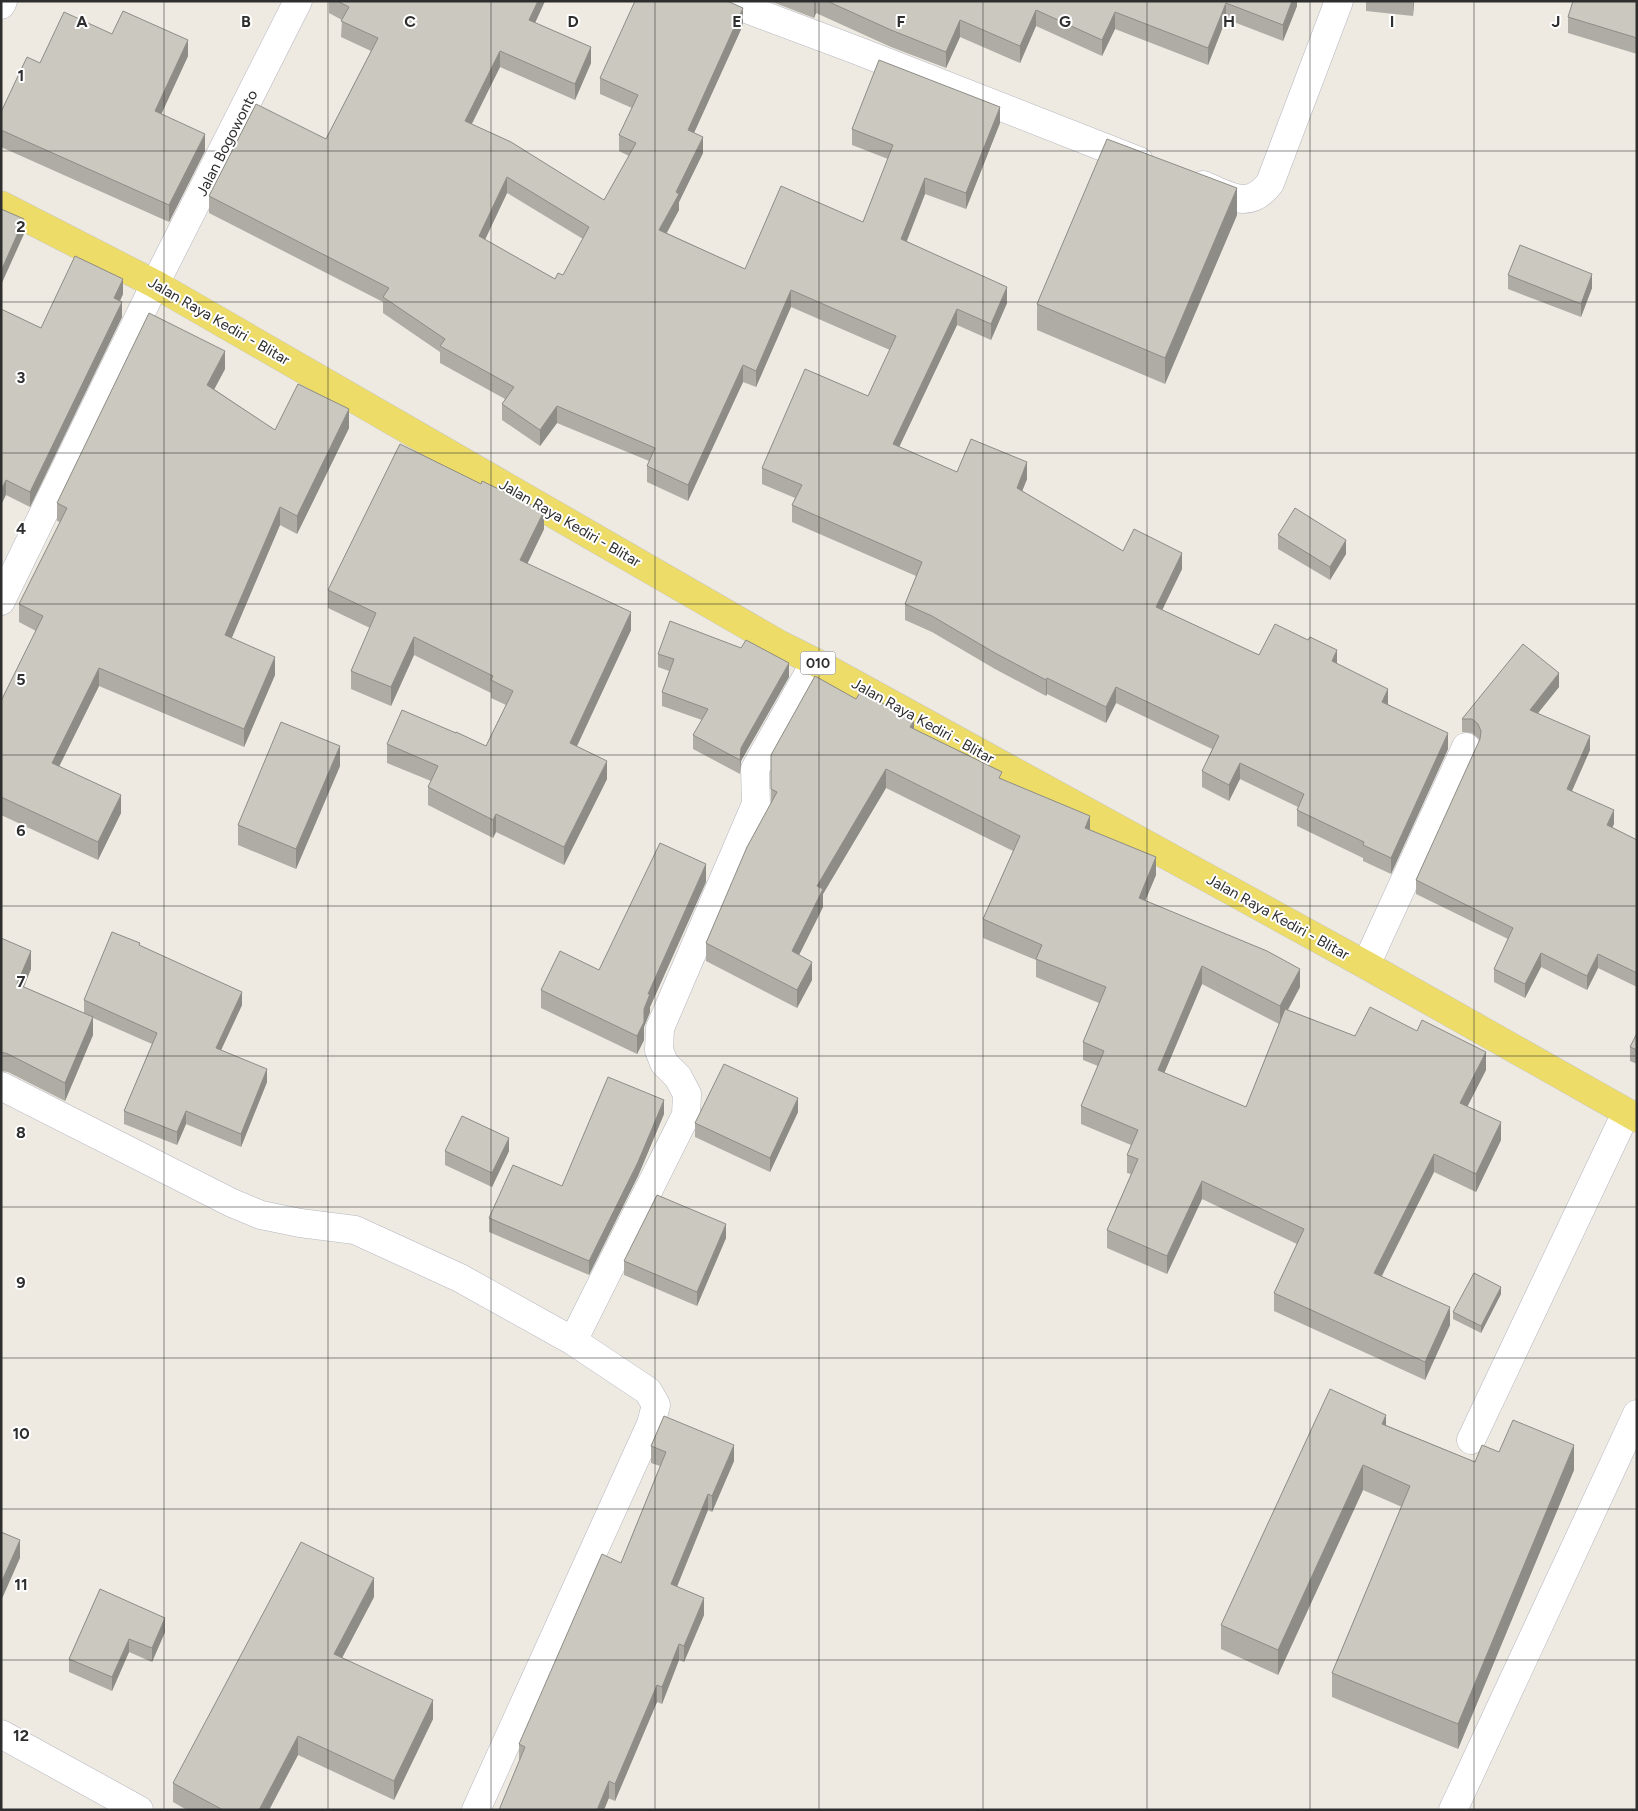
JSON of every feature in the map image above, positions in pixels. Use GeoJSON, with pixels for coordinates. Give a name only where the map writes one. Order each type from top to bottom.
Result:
{"type":"FeatureCollection","features":[{"type":"Feature","properties":{"kind":"main road","name":"Jalan Raya Kediri - Blitar"},"geometry":{"type":"LineString","coordinates":[[1,205],[156,284],[779,644],[816,662],[1366,965],[1631,1115]]}},
{"type":"Feature","properties":{"kind":"street"},"geometry":{"type":"LineString","coordinates":[[1,5],[3,1]]}},
{"type":"Feature","properties":{"kind":"street","name":"Jalan Bogowonto"},"geometry":{"type":"LineString","coordinates":[[1,601],[156,284],[298,1]]}},
{"type":"Feature","properties":{"kind":"street"},"geometry":{"type":"LineString","coordinates":[[725,1],[856,50],[1237,199],[1251,199],[1264,191],[1270,183],[1339,1]]}},
{"type":"Feature","properties":{"kind":"street"},"geometry":{"type":"LineString","coordinates":[[573,1341],[686,1115],[687,1094],[678,1077],[664,1063],[658,1050],[660,1028],[756,804],[755,769],[816,662]]}},
{"type":"Feature","properties":{"kind":"street"},"geometry":{"type":"LineString","coordinates":[[1366,965],[1466,747]]}},
{"type":"Feature","properties":{"kind":"street"},"geometry":{"type":"LineString","coordinates":[[1,1086],[232,1203],[261,1215],[300,1223],[355,1230],[460,1278],[573,1341],[648,1390],[656,1405],[652,1424],[476,1810]]}},
{"type":"Feature","properties":{"kind":"street"},"geometry":{"type":"LineString","coordinates":[[1471,1440],[1631,1115]]}},
{"type":"Feature","properties":{"kind":"street"},"geometry":{"type":"LineString","coordinates":[[1453,1810],[1637,1414]]}},
{"type":"Feature","properties":{"kind":"street"},"geometry":{"type":"LineString","coordinates":[[1,1734],[139,1810]]}},
{"type":"Feature","properties":{"kind":"building"},"geometry":{"type":"Polygon","coordinates":[[[337,1],[538,1],[529,20],[591,47],[575,84],[500,51],[465,121],[511,142],[604,200],[636,143],[619,135],[638,95],[600,78],[635,1],[727,1],[743,8],[688,130],[703,137],[676,192],[679,194],[659,230],[745,269],[781,186],[863,222],[893,145],[852,129],[879,60],[1000,107],[966,193],[925,178],[901,239],[1007,287],[991,324],[957,309],[893,444],[957,472],[971,439],[1027,462],[1017,488],[1123,551],[1134,529],[1182,553],[1156,607],[1259,655],[1275,624],[1308,640],[1310,637],[1337,650],[1332,661],[1388,689],[1382,702],[1448,733],[1391,858],[1363,845],[1364,842],[1297,810],[1304,794],[1240,763],[1229,785],[1202,771],[1219,736],[1116,687],[1106,707],[1047,678],[1046,680],[932,616],[905,604],[922,562],[792,505],[802,485],[762,468],[805,369],[868,396],[896,336],[791,290],[756,371],[743,365],[688,485],[647,466],[655,448],[557,406],[540,430],[502,404],[514,387],[440,346],[445,339],[383,297],[389,288],[209,196],[256,104],[326,139],[378,38],[341,21],[349,7],[337,1]],[[507,177],[479,236],[555,279],[558,273],[563,275],[589,227],[507,177]]]}},
{"type":"Feature","properties":{"kind":"building"},"geometry":{"type":"Polygon","coordinates":[[[827,1],[1292,1],[1283,25],[1226,3],[1208,48],[1115,12],[1102,40],[1036,10],[1020,46],[960,20],[946,52],[827,1]]]}},
{"type":"Feature","properties":{"kind":"building"},"geometry":{"type":"Polygon","coordinates":[[[1573,1],[1637,1],[1637,38],[1568,17],[1573,1]]]}},
{"type":"Feature","properties":{"kind":"building"},"geometry":{"type":"Polygon","coordinates":[[[123,11],[188,40],[155,111],[205,134],[169,205],[1,130],[1,112],[27,57],[40,63],[64,12],[112,34],[123,11]]]}},
{"type":"Feature","properties":{"kind":"building"},"geometry":{"type":"Polygon","coordinates":[[[1107,139],[1237,188],[1165,358],[1037,304],[1107,139]]]}},
{"type":"Feature","properties":{"kind":"building"},"geometry":{"type":"Polygon","coordinates":[[[1,209],[24,219],[1,271],[1,209]]]}},
{"type":"Feature","properties":{"kind":"building"},"geometry":{"type":"Polygon","coordinates":[[[1520,245],[1592,274],[1581,304],[1508,275],[1520,245]]]}},
{"type":"Feature","properties":{"kind":"building"},"geometry":{"type":"Polygon","coordinates":[[[75,256],[123,279],[114,298],[122,302],[30,492],[6,480],[1,490],[1,309],[41,328],[75,256]]]}},
{"type":"Feature","properties":{"kind":"building"},"geometry":{"type":"Polygon","coordinates":[[[149,313],[225,351],[207,385],[275,430],[298,384],[349,409],[297,516],[280,507],[225,635],[275,657],[244,729],[99,668],[52,763],[121,795],[98,842],[1,797],[1,701],[43,616],[19,604],[67,508],[57,503],[149,313]]]}},
{"type":"Feature","properties":{"kind":"building"},"geometry":{"type":"Polygon","coordinates":[[[400,444],[481,484],[482,481],[544,511],[520,560],[631,612],[570,743],[607,761],[564,847],[496,814],[493,820],[428,787],[438,766],[387,744],[402,710],[486,746],[513,691],[491,680],[493,676],[414,637],[391,687],[351,671],[376,613],[328,590],[400,444]]]}},
{"type":"Feature","properties":{"kind":"building"},"geometry":{"type":"Polygon","coordinates":[[[1295,508],[1346,540],[1330,567],[1278,535],[1295,508]]]}},
{"type":"Feature","properties":{"kind":"building"},"geometry":{"type":"Polygon","coordinates":[[[670,621],[741,648],[746,640],[789,663],[741,748],[740,760],[693,735],[708,709],[662,692],[674,659],[658,654],[670,621]]]}},
{"type":"Feature","properties":{"kind":"building"},"geometry":{"type":"Polygon","coordinates":[[[1523,644],[1559,673],[1530,710],[1590,736],[1567,789],[1614,810],[1607,825],[1637,840],[1637,973],[1598,954],[1587,976],[1541,953],[1525,984],[1494,969],[1513,928],[1416,880],[1480,739],[1481,731],[1478,724],[1472,719],[1462,719],[1523,644]]]}},
{"type":"Feature","properties":{"kind":"building"},"geometry":{"type":"Polygon","coordinates":[[[815,676],[856,699],[861,691],[914,721],[910,727],[1002,772],[999,778],[1090,816],[1085,828],[1156,857],[1139,898],[1267,951],[1300,969],[1280,1006],[1202,966],[1158,1070],[1246,1107],[1285,1009],[1355,1036],[1370,1007],[1417,1031],[1422,1020],[1486,1052],[1460,1103],[1501,1122],[1476,1174],[1434,1154],[1374,1273],[1450,1307],[1425,1362],[1274,1293],[1304,1229],[1202,1181],[1167,1256],[1107,1230],[1138,1159],[1127,1155],[1138,1130],[1081,1106],[1104,1051],[1083,1042],[1106,987],[1036,959],[1042,945],[983,919],[1020,836],[886,769],[817,886],[823,889],[792,951],[812,962],[797,990],[706,943],[747,847],[777,792],[771,789],[771,755],[815,676]]]}},
{"type":"Feature","properties":{"kind":"building"},"geometry":{"type":"Polygon","coordinates":[[[281,722],[340,746],[296,849],[238,825],[281,722]]]}},
{"type":"Feature","properties":{"kind":"building"},"geometry":{"type":"Polygon","coordinates":[[[660,843],[706,864],[648,994],[650,994],[644,1009],[644,1022],[637,1036],[541,990],[560,951],[599,970],[660,843]]]}},
{"type":"Feature","properties":{"kind":"building"},"geometry":{"type":"Polygon","coordinates":[[[112,932],[140,943],[139,945],[242,992],[216,1048],[267,1069],[241,1134],[186,1111],[177,1132],[124,1111],[157,1033],[84,1000],[112,932]]]}},
{"type":"Feature","properties":{"kind":"building"},"geometry":{"type":"Polygon","coordinates":[[[1,938],[31,951],[17,984],[93,1017],[65,1083],[1,1052],[1,938]]]}},
{"type":"Feature","properties":{"kind":"building"},"geometry":{"type":"Polygon","coordinates":[[[1637,1033],[1637,1050],[1630,1047],[1637,1033]]]}},
{"type":"Feature","properties":{"kind":"building"},"geometry":{"type":"Polygon","coordinates":[[[724,1064],[798,1098],[770,1158],[695,1123],[724,1064]]]}},
{"type":"Feature","properties":{"kind":"building"},"geometry":{"type":"Polygon","coordinates":[[[608,1077],[664,1100],[638,1162],[589,1261],[489,1218],[513,1165],[562,1186],[608,1077]]]}},
{"type":"Feature","properties":{"kind":"building"},"geometry":{"type":"Polygon","coordinates":[[[462,1116],[509,1138],[492,1173],[445,1151],[462,1116]]]}},
{"type":"Feature","properties":{"kind":"building"},"geometry":{"type":"Polygon","coordinates":[[[657,1195],[726,1224],[697,1292],[624,1261],[657,1195]]]}},
{"type":"Feature","properties":{"kind":"building"},"geometry":{"type":"Polygon","coordinates":[[[1474,1273],[1501,1287],[1481,1326],[1453,1312],[1474,1273]]]}},
{"type":"Feature","properties":{"kind":"building"},"geometry":{"type":"Polygon","coordinates":[[[1330,1389],[1386,1415],[1382,1424],[1475,1462],[1482,1445],[1499,1452],[1513,1420],[1574,1445],[1458,1724],[1332,1673],[1410,1486],[1363,1465],[1278,1650],[1221,1625],[1330,1389]]]}},
{"type":"Feature","properties":{"kind":"building"},"geometry":{"type":"Polygon","coordinates":[[[664,1416],[734,1445],[712,1496],[708,1494],[671,1584],[704,1598],[684,1646],[679,1644],[662,1687],[657,1685],[615,1784],[609,1781],[597,1810],[499,1810],[525,1747],[519,1744],[602,1554],[621,1563],[666,1452],[651,1446],[664,1416]]]}},
{"type":"Feature","properties":{"kind":"building"},"geometry":{"type":"Polygon","coordinates":[[[1,1532],[20,1540],[1,1583],[1,1532]]]}},
{"type":"Feature","properties":{"kind":"building"},"geometry":{"type":"Polygon","coordinates":[[[301,1542],[374,1578],[334,1654],[433,1700],[394,1781],[298,1736],[259,1810],[223,1810],[173,1783],[301,1542]]]}},
{"type":"Feature","properties":{"kind":"building"},"geometry":{"type":"Polygon","coordinates":[[[100,1589],[165,1618],[152,1648],[129,1639],[112,1677],[69,1659],[100,1589]]]}}]}
